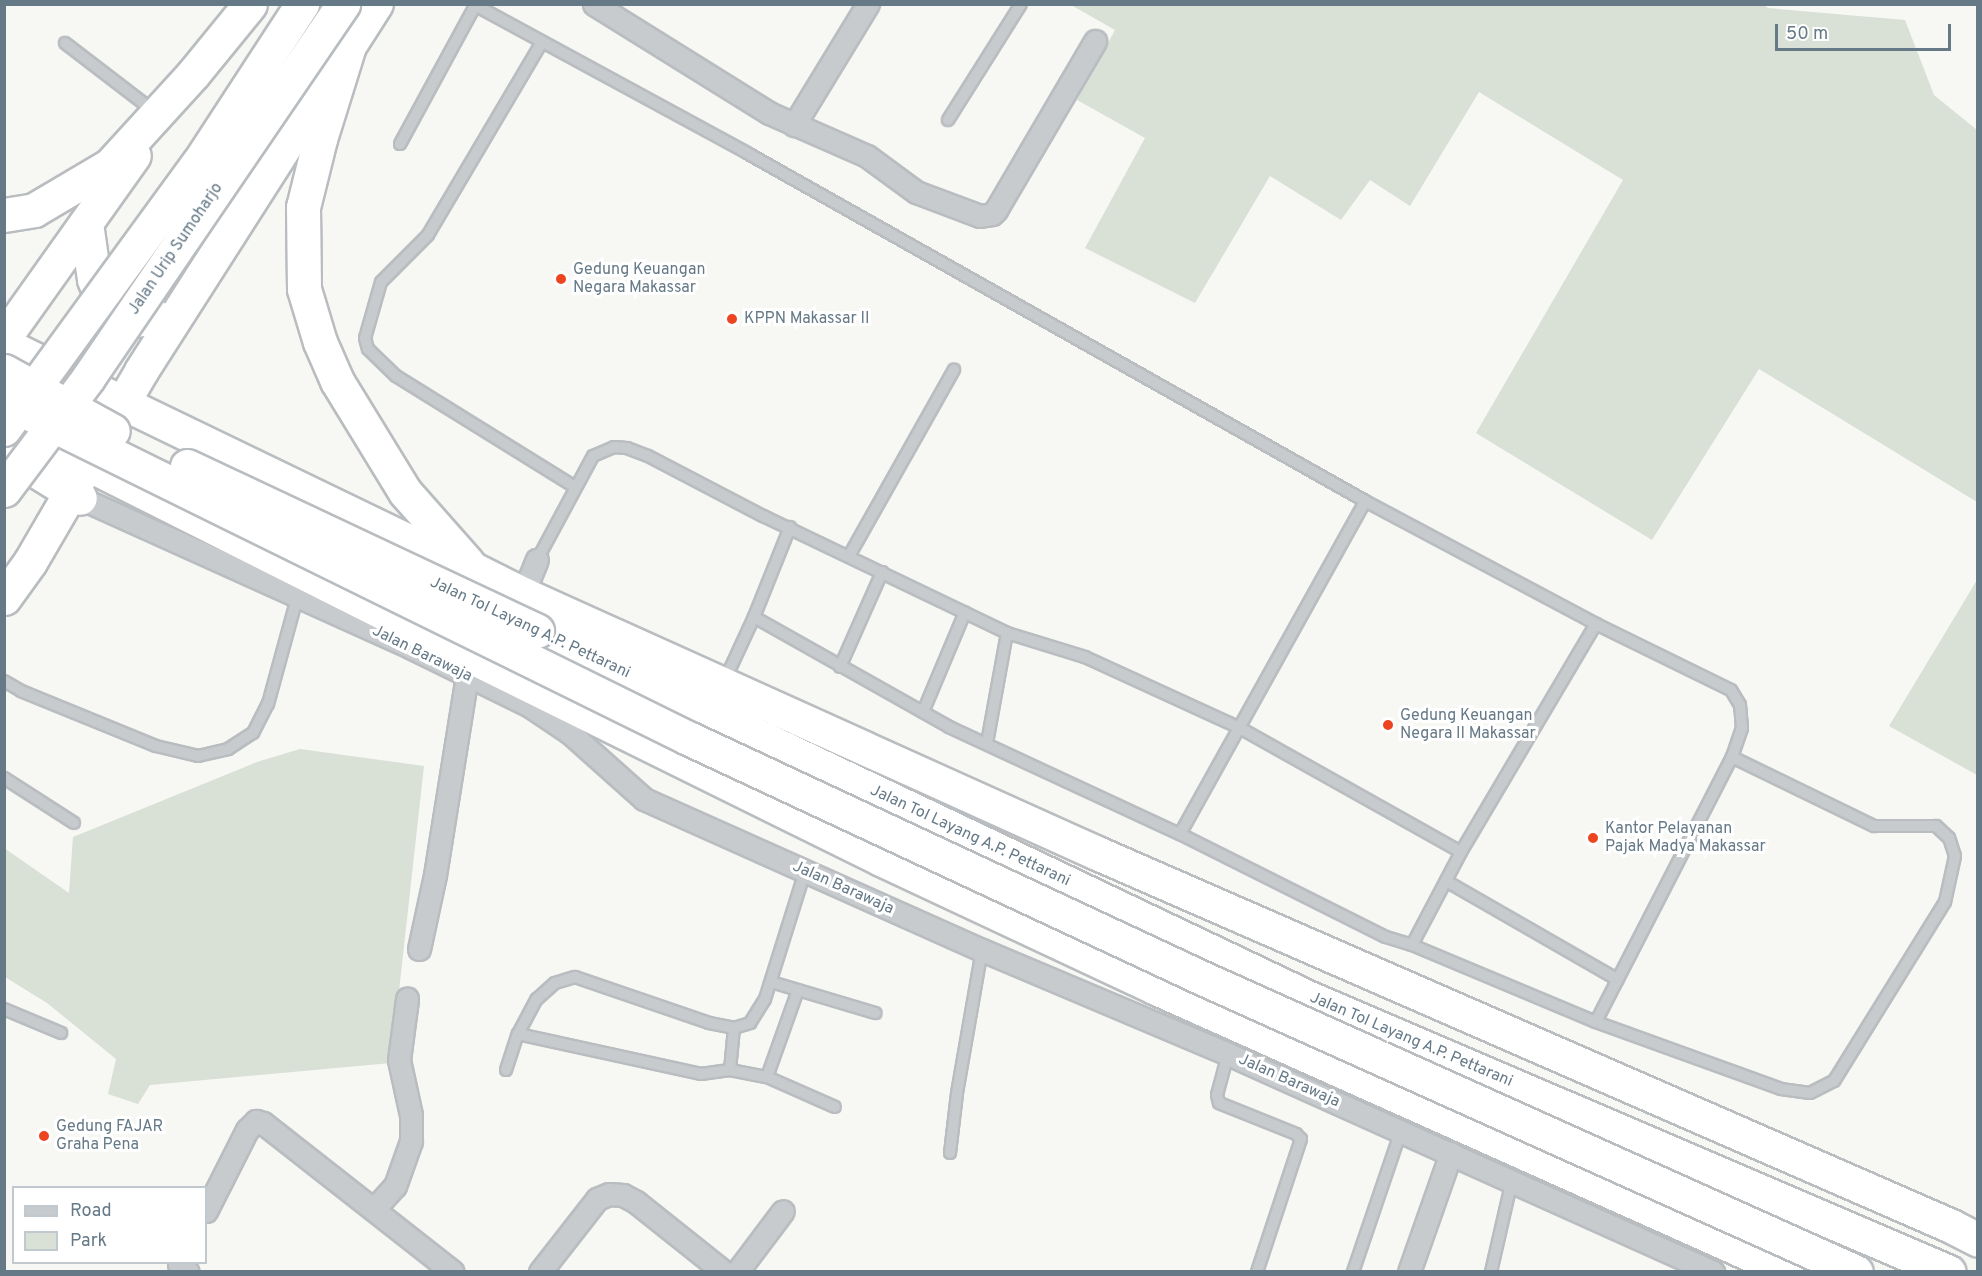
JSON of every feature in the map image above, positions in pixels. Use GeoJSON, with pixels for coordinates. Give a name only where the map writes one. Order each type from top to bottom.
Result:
{"type":"FeatureCollection","features":[{"type":"Feature","properties":{"kind":"highway","name":"Jalan Urip Sumoharjo"},"geometry":{"type":"LineString","coordinates":[[4,429],[199,162],[302,4]]}},
{"type":"Feature","properties":{"kind":"highway","name":"Jalan Urip Sumoharjo"},"geometry":{"type":"LineString","coordinates":[[4,490],[88,378],[343,4]]}},
{"type":"Feature","properties":{"kind":"highway"},"geometry":{"type":"LineString","coordinates":[[4,598],[75,495],[85,463],[376,4]]}},
{"type":"Feature","properties":{"kind":"highway"},"geometry":{"type":"LineString","coordinates":[[4,338],[241,7]]}},
{"type":"Feature","properties":{"kind":"highway"},"geometry":{"type":"LineString","coordinates":[[348,49],[320,139],[303,207],[304,289],[320,342],[337,381],[405,492],[473,568]]}},
{"type":"Feature","properties":{"kind":"highway"},"geometry":{"type":"LineString","coordinates":[[4,215],[34,210],[110,165],[193,74]]}},
{"type":"Feature","properties":{"kind":"highway"},"geometry":{"type":"LineString","coordinates":[[86,223],[94,279],[101,297],[115,312],[136,320],[156,318],[172,310],[192,292]]}},
{"type":"Feature","properties":{"kind":"highway"},"geometry":{"type":"LineString","coordinates":[[4,344],[431,552],[473,568],[523,594],[1097,853],[1969,1234]]}},
{"type":"Feature","properties":{"kind":"highway","name":"Jalan Tol Layang A.P. Pettarani"},"geometry":{"type":"LineString","coordinates":[[4,371],[117,434],[1307,997],[1949,1272]]}},
{"type":"Feature","properties":{"kind":"highway","name":"Jalan Tol Layang A.P. Pettarani"},"geometry":{"type":"LineString","coordinates":[[4,401],[709,748],[1211,982],[1856,1272]]}},
{"type":"Feature","properties":{"kind":"highway"},"geometry":{"type":"LineString","coordinates":[[4,422],[387,615],[881,859],[1156,988],[1790,1272]]}},
{"type":"Feature","properties":{"kind":"highway","name":"Jalan Barawaja"},"geometry":{"type":"LineString","coordinates":[[4,451],[75,495]]}},
{"type":"Feature","properties":{"kind":"street"},"geometry":{"type":"LineString","coordinates":[[594,4],[794,125],[867,156],[916,192],[987,216],[996,210],[1095,41]]}},
{"type":"Feature","properties":{"kind":"street"},"geometry":{"type":"LineString","coordinates":[[794,125],[868,4]]}},
{"type":"Feature","properties":{"kind":"street","name":"Jalan Barawaja"},"geometry":{"type":"LineString","coordinates":[[75,495],[400,643],[547,715],[644,799],[982,950],[1228,1054],[1712,1271]]}},
{"type":"Feature","properties":{"kind":"street"},"geometry":{"type":"LineString","coordinates":[[523,594],[537,560]]}},
{"type":"Feature","properties":{"kind":"street"},"geometry":{"type":"LineString","coordinates":[[419,949],[435,875],[467,676]]}},
{"type":"Feature","properties":{"kind":"street"},"geometry":{"type":"LineString","coordinates":[[374,1209],[395,1186],[411,1141],[411,1115],[399,1060],[407,999]]}},
{"type":"Feature","properties":{"kind":"street"},"geometry":{"type":"LineString","coordinates":[[207,1209],[241,1140],[256,1122],[268,1125],[453,1272]]}},
{"type":"Feature","properties":{"kind":"street"},"geometry":{"type":"LineString","coordinates":[[1409,1272],[1451,1153]]}},
{"type":"Feature","properties":{"kind":"street"},"geometry":{"type":"LineString","coordinates":[[540,1272],[597,1199],[609,1194],[623,1195],[636,1202],[724,1272]]}},
{"type":"Feature","properties":{"kind":"street"},"geometry":{"type":"LineString","coordinates":[[737,1272],[783,1211]]}},
{"type":"Feature","properties":{"kind":"lane"},"geometry":{"type":"LineString","coordinates":[[948,120],[1021,4]]}},
{"type":"Feature","properties":{"kind":"lane"},"geometry":{"type":"LineString","coordinates":[[400,144],[474,5],[747,153],[1365,501],[1596,624],[1731,690],[1740,705],[1742,728],[1732,757],[1596,1022]]}},
{"type":"Feature","properties":{"kind":"lane"},"geometry":{"type":"LineString","coordinates":[[542,42],[428,235],[381,282],[365,338],[368,349],[396,376],[575,487]]}},
{"type":"Feature","properties":{"kind":"lane"},"geometry":{"type":"LineString","coordinates":[[65,43],[158,114]]}},
{"type":"Feature","properties":{"kind":"lane"},"geometry":{"type":"LineString","coordinates":[[849,556],[954,370]]}},
{"type":"Feature","properties":{"kind":"lane"},"geometry":{"type":"LineString","coordinates":[[537,560],[595,454],[614,447],[627,448],[648,456],[1007,633],[1085,657],[1240,728],[1461,852]]}},
{"type":"Feature","properties":{"kind":"lane"},"geometry":{"type":"LineString","coordinates":[[1180,834],[1365,501]]}},
{"type":"Feature","properties":{"kind":"lane"},"geometry":{"type":"LineString","coordinates":[[723,684],[790,528]]}},
{"type":"Feature","properties":{"kind":"lane"},"geometry":{"type":"LineString","coordinates":[[840,667],[882,572]]}},
{"type":"Feature","properties":{"kind":"lane"},"geometry":{"type":"LineString","coordinates":[[4,681],[21,691],[156,746],[198,756],[228,749],[253,733],[268,704],[297,598]]}},
{"type":"Feature","properties":{"kind":"lane"},"geometry":{"type":"LineString","coordinates":[[923,712],[965,612]]}},
{"type":"Feature","properties":{"kind":"lane"},"geometry":{"type":"LineString","coordinates":[[754,616],[840,667],[923,712],[1180,834],[1386,937],[1412,945],[1596,1022],[1780,1089],[1810,1093],[1834,1081],[1945,902],[1955,856],[1949,838],[1936,826],[1874,826],[1732,757]]}},
{"type":"Feature","properties":{"kind":"lane"},"geometry":{"type":"LineString","coordinates":[[1412,945],[1461,852],[1596,624]]}},
{"type":"Feature","properties":{"kind":"lane"},"geometry":{"type":"LineString","coordinates":[[987,743],[1007,633]]}},
{"type":"Feature","properties":{"kind":"lane"},"geometry":{"type":"LineString","coordinates":[[4,778],[74,824]]}},
{"type":"Feature","properties":{"kind":"lane"},"geometry":{"type":"LineString","coordinates":[[506,1070],[518,1034],[537,999],[555,983],[575,977],[709,1023],[734,1028],[750,1023],[765,999],[805,871]]}},
{"type":"Feature","properties":{"kind":"lane"},"geometry":{"type":"LineString","coordinates":[[1446,880],[1618,980]]}},
{"type":"Feature","properties":{"kind":"lane"},"geometry":{"type":"LineString","coordinates":[[950,1153],[957,1093],[982,950]]}},
{"type":"Feature","properties":{"kind":"lane"},"geometry":{"type":"LineString","coordinates":[[771,982],[875,1013]]}},
{"type":"Feature","properties":{"kind":"lane"},"geometry":{"type":"LineString","coordinates":[[767,1077],[798,990]]}},
{"type":"Feature","properties":{"kind":"lane"},"geometry":{"type":"LineString","coordinates":[[4,1009],[61,1033]]}},
{"type":"Feature","properties":{"kind":"lane"},"geometry":{"type":"LineString","coordinates":[[730,1070],[734,1028]]}},
{"type":"Feature","properties":{"kind":"lane"},"geometry":{"type":"LineString","coordinates":[[518,1034],[700,1074],[730,1070],[767,1077],[835,1107]]}},
{"type":"Feature","properties":{"kind":"lane"},"geometry":{"type":"LineString","coordinates":[[1228,1054],[1217,1095],[1219,1103],[1301,1138],[1257,1272]]}},
{"type":"Feature","properties":{"kind":"lane"},"geometry":{"type":"LineString","coordinates":[[1353,1272],[1401,1131]]}},
{"type":"Feature","properties":{"kind":"lane"},"geometry":{"type":"LineString","coordinates":[[1491,1272],[1512,1180]]}},
{"type":"Feature","properties":{"kind":"green space"},"geometry":{"type":"Polygon","coordinates":[[[1071,5],[1764,5],[1768,8],[1905,20],[1934,95],[1977,130],[1977,502],[1759,369],[1652,540],[1476,433],[1623,180],[1479,92],[1410,206],[1370,180],[1341,220],[1270,176],[1195,303],[1085,248],[1145,138],[1077,100],[1115,30],[1071,5]]]}},
{"type":"Feature","properties":{"kind":"green space"},"geometry":{"type":"Polygon","coordinates":[[[1977,580],[1977,775],[1889,726],[1977,580]]]}},
{"type":"Feature","properties":{"kind":"green space"},"geometry":{"type":"Polygon","coordinates":[[[300,749],[424,766],[391,1063],[150,1085],[138,1104],[108,1094],[116,1059],[47,1003],[5,977],[4,848],[69,893],[73,837],[257,762],[300,749]]]}},
{"type":"Feature","properties":{"kind":"place","name":"Gedung Keuangan Negara Makassar"},"geometry":{"type":"Point","coordinates":[561,279]}},
{"type":"Feature","properties":{"kind":"place","name":"KPPN Makassar II"},"geometry":{"type":"Point","coordinates":[732,319]}},
{"type":"Feature","properties":{"kind":"place","name":"Gedung Keuangan Negara II Makassar"},"geometry":{"type":"Point","coordinates":[1388,725]}},
{"type":"Feature","properties":{"kind":"place","name":"Kantor Pelayanan Pajak Madya Makassar"},"geometry":{"type":"Point","coordinates":[1593,838]}},
{"type":"Feature","properties":{"kind":"place","name":"Gedung FAJAR Graha Pena"},"geometry":{"type":"Point","coordinates":[44,1136]}}]}
